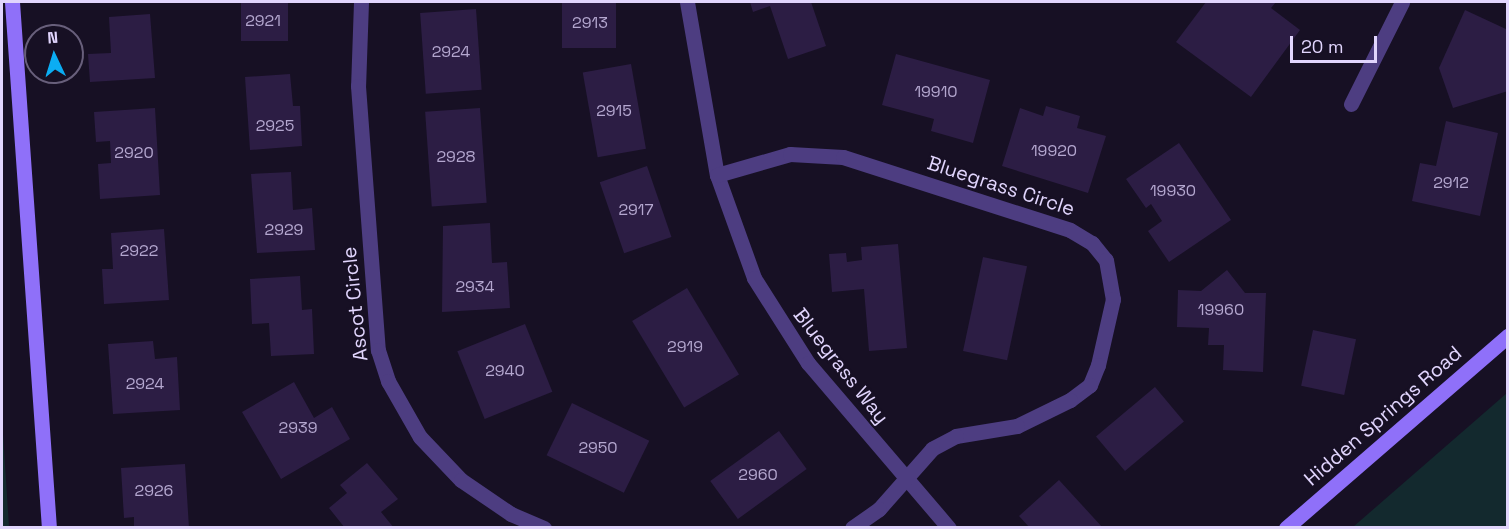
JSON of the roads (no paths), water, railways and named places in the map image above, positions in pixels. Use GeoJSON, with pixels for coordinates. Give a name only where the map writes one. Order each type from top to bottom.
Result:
{"type":"FeatureCollection","features":[{"type":"Feature","properties":{"kind":"street"},"geometry":{"type":"LineString","coordinates":[[12,2],[49,528]]}},
{"type":"Feature","properties":{"kind":"street","name":"Ascot Circle"},"geometry":{"type":"LineString","coordinates":[[361,2],[358,86],[378,350],[388,381],[420,437],[441,461],[487,500],[544,528]]}},
{"type":"Feature","properties":{"kind":"street","name":"Bluegrass Way"},"geometry":{"type":"LineString","coordinates":[[687,2],[717,175],[754,278],[776,317],[837,399],[949,528]]}},
{"type":"Feature","properties":{"kind":"street"},"geometry":{"type":"LineString","coordinates":[[1351,104],[1402,2]]}},
{"type":"Feature","properties":{"kind":"street","name":"Bluegrass Circle"},"geometry":{"type":"LineString","coordinates":[[717,175],[790,154],[843,157],[1070,230],[1092,243],[1106,260],[1113,300],[1098,365],[1090,385],[1070,400],[1017,426],[956,436],[932,449],[906,478]]}},
{"type":"Feature","properties":{"kind":"street","name":"Hidden Springs Road"},"geometry":{"type":"LineString","coordinates":[[1286,528],[1508,336]]}},
{"type":"Feature","properties":{"kind":"street"},"geometry":{"type":"LineString","coordinates":[[852,528],[879,509],[906,478]]}}]}
